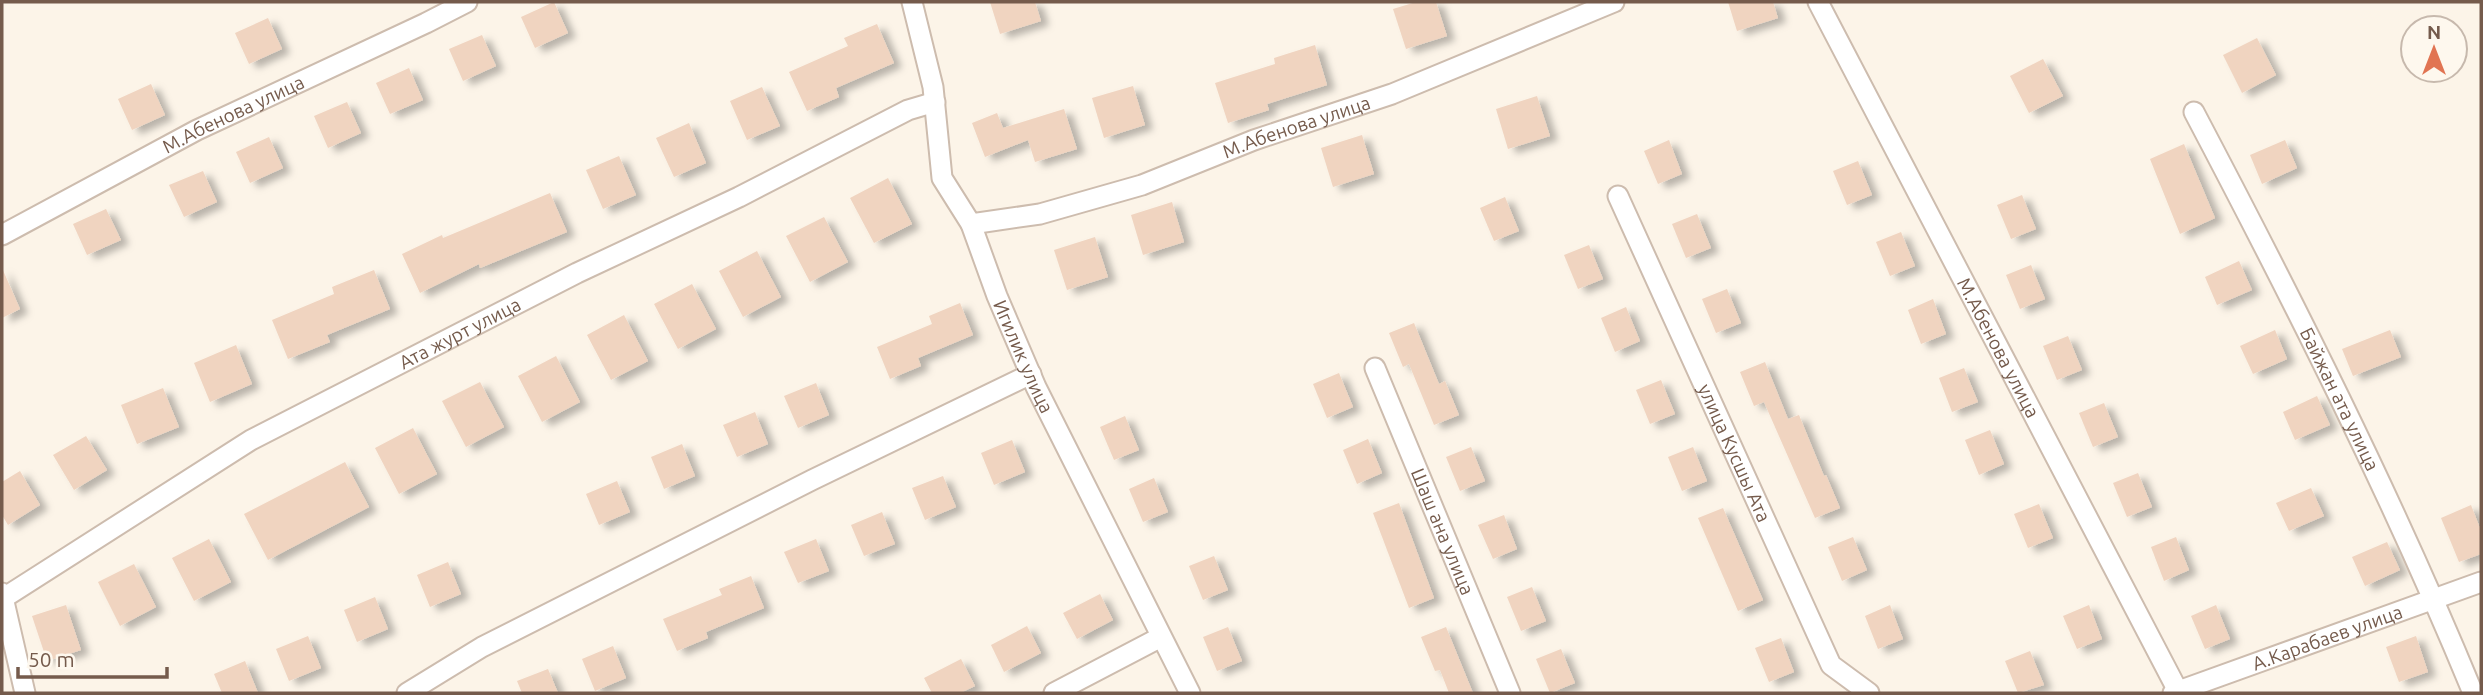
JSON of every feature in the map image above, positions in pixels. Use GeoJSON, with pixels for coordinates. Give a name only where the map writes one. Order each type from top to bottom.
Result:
{"type":"FeatureCollection","features":[{"type":"Feature","properties":{"kind":"street","name":"М.Абенова улица"},"geometry":{"type":"LineString","coordinates":[[2,235],[197,130],[467,2]]}},
{"type":"Feature","properties":{"kind":"street","name":"Игилик улица"},"geometry":{"type":"LineString","coordinates":[[912,2],[933,87],[942,178],[971,224],[997,296],[1031,374],[1190,693]]}},
{"type":"Feature","properties":{"kind":"street","name":"М.Абенова улица"},"geometry":{"type":"LineString","coordinates":[[971,224],[1040,214],[1142,185],[1254,140],[1392,94],[1614,2]]}},
{"type":"Feature","properties":{"kind":"street","name":"М.Абенова улица"},"geometry":{"type":"LineString","coordinates":[[1818,2],[2177,693]]}},
{"type":"Feature","properties":{"kind":"street","name":"Ата журт улица"},"geometry":{"type":"LineString","coordinates":[[2,597],[251,440],[577,273],[739,197],[908,110],[935,102]]}},
{"type":"Feature","properties":{"kind":"street","name":"Байжан ата улица"},"geometry":{"type":"LineString","coordinates":[[2194,112],[2342,402],[2434,599],[2473,693]]}},
{"type":"Feature","properties":{"kind":"street","name":"улица Кусшы Ата"},"geometry":{"type":"LineString","coordinates":[[1618,196],[1830,665],[1869,693]]}},
{"type":"Feature","properties":{"kind":"street","name":"Шаш ана улица"},"geometry":{"type":"LineString","coordinates":[[1375,368],[1510,693]]}},
{"type":"Feature","properties":{"kind":"street"},"geometry":{"type":"LineString","coordinates":[[407,693],[482,647],[813,480],[1031,374]]}},
{"type":"Feature","properties":{"kind":"street","name":"А.Карабаев улица"},"geometry":{"type":"LineString","coordinates":[[2177,693],[2481,582]]}},
{"type":"Feature","properties":{"kind":"street"},"geometry":{"type":"LineString","coordinates":[[2,597],[25,693]]}},
{"type":"Feature","properties":{"kind":"street"},"geometry":{"type":"LineString","coordinates":[[1054,693],[1161,637]]}},
{"type":"Feature","properties":{"kind":"building"},"geometry":{"type":"Polygon","coordinates":[[[554,2],[568,33],[535,48],[521,17],[554,2]]]}},
{"type":"Feature","properties":{"kind":"building"},"geometry":{"type":"Polygon","coordinates":[[[990,2],[1035,2],[1041,21],[1000,34],[990,2]]]}},
{"type":"Feature","properties":{"kind":"building"},"geometry":{"type":"Polygon","coordinates":[[[1416,2],[1436,2],[1447,36],[1406,49],[1393,9],[1416,2]]]}},
{"type":"Feature","properties":{"kind":"building"},"geometry":{"type":"Polygon","coordinates":[[[1728,2],[1773,2],[1778,18],[1737,31],[1728,2]]]}},
{"type":"Feature","properties":{"kind":"building"},"geometry":{"type":"Polygon","coordinates":[[[268,18],[282,49],[249,64],[235,33],[268,18]]]}},
{"type":"Feature","properties":{"kind":"building"},"geometry":{"type":"Polygon","coordinates":[[[877,24],[894,63],[836,88],[839,97],[807,111],[789,72],[848,46],[844,38],[877,24]]]}},
{"type":"Feature","properties":{"kind":"building"},"geometry":{"type":"Polygon","coordinates":[[[482,35],[496,66],[463,81],[449,49],[482,35]]]}},
{"type":"Feature","properties":{"kind":"building"},"geometry":{"type":"Polygon","coordinates":[[[2257,38],[2276,75],[2242,93],[2223,55],[2257,38]]]}},
{"type":"Feature","properties":{"kind":"building"},"geometry":{"type":"Polygon","coordinates":[[[1315,45],[1327,85],[1267,104],[1269,110],[1228,123],[1215,83],[1275,64],[1274,58],[1315,45]]]}},
{"type":"Feature","properties":{"kind":"building"},"geometry":{"type":"Polygon","coordinates":[[[2043,59],[2063,96],[2029,113],[2010,76],[2043,59]]]}},
{"type":"Feature","properties":{"kind":"building"},"geometry":{"type":"Polygon","coordinates":[[[409,68],[423,100],[390,114],[376,83],[409,68]]]}},
{"type":"Feature","properties":{"kind":"building"},"geometry":{"type":"Polygon","coordinates":[[[151,84],[165,115],[132,130],[118,99],[151,84]]]}},
{"type":"Feature","properties":{"kind":"building"},"geometry":{"type":"Polygon","coordinates":[[[1133,86],[1145,125],[1104,138],[1092,98],[1133,86]]]}},
{"type":"Feature","properties":{"kind":"building"},"geometry":{"type":"Polygon","coordinates":[[[762,87],[780,126],[747,140],[730,101],[762,87]]]}},
{"type":"Feature","properties":{"kind":"building"},"geometry":{"type":"Polygon","coordinates":[[[1537,96],[1550,136],[1508,149],[1496,109],[1537,96]]]}},
{"type":"Feature","properties":{"kind":"building"},"geometry":{"type":"Polygon","coordinates":[[[347,102],[361,133],[328,148],[314,116],[347,102]]]}},
{"type":"Feature","properties":{"kind":"building"},"geometry":{"type":"Polygon","coordinates":[[[1064,109],[1077,149],[1035,162],[1028,140],[985,157],[972,123],[997,113],[1003,128],[1064,109]]]}},
{"type":"Feature","properties":{"kind":"building"},"geometry":{"type":"Polygon","coordinates":[[[689,123],[706,163],[674,177],[656,138],[689,123]]]}},
{"type":"Feature","properties":{"kind":"building"},"geometry":{"type":"Polygon","coordinates":[[[1362,135],[1374,174],[1333,187],[1321,148],[1362,135]]]}},
{"type":"Feature","properties":{"kind":"building"},"geometry":{"type":"Polygon","coordinates":[[[269,137],[283,168],[250,183],[236,152],[269,137]]]}},
{"type":"Feature","properties":{"kind":"building"},"geometry":{"type":"Polygon","coordinates":[[[1669,140],[1682,174],[1658,184],[1644,151],[1669,140]]]}},
{"type":"Feature","properties":{"kind":"building"},"geometry":{"type":"Polygon","coordinates":[[[2285,140],[2297,168],[2262,184],[2250,155],[2285,140]]]}},
{"type":"Feature","properties":{"kind":"building"},"geometry":{"type":"Polygon","coordinates":[[[2184,144],[2215,218],[2180,234],[2150,159],[2184,144]]]}},
{"type":"Feature","properties":{"kind":"building"},"geometry":{"type":"Polygon","coordinates":[[[619,156],[636,195],[603,209],[586,170],[619,156]]]}},
{"type":"Feature","properties":{"kind":"building"},"geometry":{"type":"Polygon","coordinates":[[[1858,161],[1872,195],[1847,205],[1833,171],[1858,161]]]}},
{"type":"Feature","properties":{"kind":"building"},"geometry":{"type":"Polygon","coordinates":[[[203,171],[217,202],[184,217],[169,185],[203,171]]]}},
{"type":"Feature","properties":{"kind":"building"},"geometry":{"type":"Polygon","coordinates":[[[888,178],[912,224],[874,243],[850,198],[888,178]]]}},
{"type":"Feature","properties":{"kind":"building"},"geometry":{"type":"Polygon","coordinates":[[[550,193],[567,232],[480,268],[479,264],[420,293],[402,254],[442,235],[443,238],[550,193]]]}},
{"type":"Feature","properties":{"kind":"building"},"geometry":{"type":"Polygon","coordinates":[[[2022,195],[2036,229],[2011,239],[1997,205],[2022,195]]]}},
{"type":"Feature","properties":{"kind":"building"},"geometry":{"type":"Polygon","coordinates":[[[1505,197],[1519,231],[1494,241],[1480,208],[1505,197]]]}},
{"type":"Feature","properties":{"kind":"building"},"geometry":{"type":"Polygon","coordinates":[[[1172,202],[1184,242],[1143,255],[1131,215],[1172,202]]]}},
{"type":"Feature","properties":{"kind":"building"},"geometry":{"type":"Polygon","coordinates":[[[106,209],[121,240],[87,255],[73,224],[106,209]]]}},
{"type":"Feature","properties":{"kind":"building"},"geometry":{"type":"Polygon","coordinates":[[[1697,214],[1711,248],[1686,258],[1672,224],[1697,214]]]}},
{"type":"Feature","properties":{"kind":"building"},"geometry":{"type":"Polygon","coordinates":[[[824,217],[848,262],[810,282],[786,236],[824,217]]]}},
{"type":"Feature","properties":{"kind":"building"},"geometry":{"type":"Polygon","coordinates":[[[1901,232],[1915,266],[1890,276],[1876,242],[1901,232]]]}},
{"type":"Feature","properties":{"kind":"building"},"geometry":{"type":"Polygon","coordinates":[[[1095,237],[1108,277],[1067,290],[1054,250],[1095,237]]]}},
{"type":"Feature","properties":{"kind":"building"},"geometry":{"type":"Polygon","coordinates":[[[1589,245],[1603,279],[1578,289],[1564,255],[1589,245]]]}},
{"type":"Feature","properties":{"kind":"building"},"geometry":{"type":"Polygon","coordinates":[[[757,251],[781,297],[743,317],[719,271],[757,251]]]}},
{"type":"Feature","properties":{"kind":"building"},"geometry":{"type":"Polygon","coordinates":[[[2239,261],[2252,290],[2217,305],[2205,277],[2239,261]]]}},
{"type":"Feature","properties":{"kind":"building"},"geometry":{"type":"Polygon","coordinates":[[[2031,265],[2045,299],[2020,309],[2006,275],[2031,265]]]}},
{"type":"Feature","properties":{"kind":"building"},"geometry":{"type":"Polygon","coordinates":[[[2,268],[20,309],[2,318],[2,268]]]}},
{"type":"Feature","properties":{"kind":"building"},"geometry":{"type":"Polygon","coordinates":[[[374,270],[390,309],[327,335],[330,342],[288,359],[272,320],[334,294],[332,287],[374,270]]]}},
{"type":"Feature","properties":{"kind":"building"},"geometry":{"type":"Polygon","coordinates":[[[692,284],[716,329],[678,349],[654,304],[692,284]]]}},
{"type":"Feature","properties":{"kind":"building"},"geometry":{"type":"Polygon","coordinates":[[[1727,289],[1741,323],[1716,333],[1702,299],[1727,289]]]}},
{"type":"Feature","properties":{"kind":"building"},"geometry":{"type":"Polygon","coordinates":[[[1933,299],[1946,334],[1921,344],[1908,310],[1933,299]]]}},
{"type":"Feature","properties":{"kind":"building"},"geometry":{"type":"Polygon","coordinates":[[[960,303],[973,335],[918,358],[921,366],[890,379],[877,347],[932,324],[929,316],[960,303]]]}},
{"type":"Feature","properties":{"kind":"building"},"geometry":{"type":"Polygon","coordinates":[[[1626,307],[1640,341],[1615,352],[1601,318],[1626,307]]]}},
{"type":"Feature","properties":{"kind":"building"},"geometry":{"type":"Polygon","coordinates":[[[624,315],[648,361],[611,380],[587,335],[624,315]]]}},
{"type":"Feature","properties":{"kind":"building"},"geometry":{"type":"Polygon","coordinates":[[[1414,323],[1439,384],[1445,381],[1459,415],[1434,425],[1409,364],[1403,367],[1389,333],[1414,323]]]}},
{"type":"Feature","properties":{"kind":"building"},"geometry":{"type":"Polygon","coordinates":[[[2275,330],[2287,359],[2253,374],[2240,346],[2275,330]]]}},
{"type":"Feature","properties":{"kind":"building"},"geometry":{"type":"Polygon","coordinates":[[[2390,330],[2401,357],[2353,376],[2342,349],[2390,330]]]}},
{"type":"Feature","properties":{"kind":"building"},"geometry":{"type":"Polygon","coordinates":[[[2068,336],[2082,370],[2057,380],[2043,346],[2068,336]]]}},
{"type":"Feature","properties":{"kind":"building"},"geometry":{"type":"Polygon","coordinates":[[[236,345],[252,384],[210,402],[194,363],[236,345]]]}},
{"type":"Feature","properties":{"kind":"building"},"geometry":{"type":"Polygon","coordinates":[[[556,356],[580,402],[542,422],[518,376],[556,356]]]}},
{"type":"Feature","properties":{"kind":"building"},"geometry":{"type":"Polygon","coordinates":[[[1765,362],[1788,419],[1799,415],[1840,508],[1815,518],[1764,402],[1754,406],[1740,372],[1765,362]]]}},
{"type":"Feature","properties":{"kind":"building"},"geometry":{"type":"Polygon","coordinates":[[[1964,368],[1978,402],[1952,412],[1939,378],[1964,368]]]}},
{"type":"Feature","properties":{"kind":"building"},"geometry":{"type":"Polygon","coordinates":[[[1339,373],[1353,407],[1327,418],[1313,384],[1339,373]]]}},
{"type":"Feature","properties":{"kind":"building"},"geometry":{"type":"Polygon","coordinates":[[[1661,380],[1675,414],[1650,424],[1636,390],[1661,380]]]}},
{"type":"Feature","properties":{"kind":"building"},"geometry":{"type":"Polygon","coordinates":[[[480,382],[504,427],[466,447],[442,401],[480,382]]]}},
{"type":"Feature","properties":{"kind":"building"},"geometry":{"type":"Polygon","coordinates":[[[816,383],[829,415],[798,428],[784,396],[816,383]]]}},
{"type":"Feature","properties":{"kind":"building"},"geometry":{"type":"Polygon","coordinates":[[[163,388],[179,427],[137,444],[121,405],[163,388]]]}},
{"type":"Feature","properties":{"kind":"building"},"geometry":{"type":"Polygon","coordinates":[[[2317,396],[2330,425],[2295,440],[2283,412],[2317,396]]]}},
{"type":"Feature","properties":{"kind":"building"},"geometry":{"type":"Polygon","coordinates":[[[2104,403],[2118,437],[2093,447],[2079,413],[2104,403]]]}},
{"type":"Feature","properties":{"kind":"building"},"geometry":{"type":"Polygon","coordinates":[[[755,412],[768,444],[737,457],[723,425],[755,412]]]}},
{"type":"Feature","properties":{"kind":"building"},"geometry":{"type":"Polygon","coordinates":[[[1125,416],[1139,450],[1114,460],[1100,427],[1125,416]]]}},
{"type":"Feature","properties":{"kind":"building"},"geometry":{"type":"Polygon","coordinates":[[[413,428],[437,474],[399,494],[375,448],[413,428]]]}},
{"type":"Feature","properties":{"kind":"building"},"geometry":{"type":"Polygon","coordinates":[[[1990,430],[2004,464],[1979,475],[1965,440],[1990,430]]]}},
{"type":"Feature","properties":{"kind":"building"},"geometry":{"type":"Polygon","coordinates":[[[86,436],[107,470],[74,490],[53,455],[86,436]]]}},
{"type":"Feature","properties":{"kind":"building"},"geometry":{"type":"Polygon","coordinates":[[[1368,439],[1382,473],[1357,484],[1343,450],[1368,439]]]}},
{"type":"Feature","properties":{"kind":"building"},"geometry":{"type":"Polygon","coordinates":[[[1012,440],[1025,472],[994,485],[981,453],[1012,440]]]}},
{"type":"Feature","properties":{"kind":"building"},"geometry":{"type":"Polygon","coordinates":[[[682,444],[695,476],[664,489],[651,457],[682,444]]]}},
{"type":"Feature","properties":{"kind":"building"},"geometry":{"type":"Polygon","coordinates":[[[1471,447],[1485,481],[1460,491],[1446,457],[1471,447]]]}},
{"type":"Feature","properties":{"kind":"building"},"geometry":{"type":"Polygon","coordinates":[[[1693,447],[1707,481],[1682,491],[1668,457],[1693,447]]]}},
{"type":"Feature","properties":{"kind":"building"},"geometry":{"type":"Polygon","coordinates":[[[345,462],[369,507],[268,560],[244,514],[345,462]]]}},
{"type":"Feature","properties":{"kind":"building"},"geometry":{"type":"Polygon","coordinates":[[[20,471],[40,505],[8,525],[2,515],[2,482],[20,471]]]}},
{"type":"Feature","properties":{"kind":"building"},"geometry":{"type":"Polygon","coordinates":[[[2138,473],[2152,507],[2127,517],[2113,483],[2138,473]]]}},
{"type":"Feature","properties":{"kind":"building"},"geometry":{"type":"Polygon","coordinates":[[[943,476],[956,507],[925,520],[912,488],[943,476]]]}},
{"type":"Feature","properties":{"kind":"building"},"geometry":{"type":"Polygon","coordinates":[[[1154,478],[1168,512],[1143,522],[1129,489],[1154,478]]]}},
{"type":"Feature","properties":{"kind":"building"},"geometry":{"type":"Polygon","coordinates":[[[617,481],[630,512],[599,525],[586,494],[617,481]]]}},
{"type":"Feature","properties":{"kind":"building"},"geometry":{"type":"Polygon","coordinates":[[[2311,488],[2324,516],[2289,531],[2276,503],[2311,488]]]}},
{"type":"Feature","properties":{"kind":"building"},"geometry":{"type":"Polygon","coordinates":[[[1399,503],[1434,598],[1409,608],[1373,513],[1399,503]]]}},
{"type":"Feature","properties":{"kind":"building"},"geometry":{"type":"Polygon","coordinates":[[[2039,504],[2053,538],[2028,548],[2014,514],[2039,504]]]}},
{"type":"Feature","properties":{"kind":"building"},"geometry":{"type":"Polygon","coordinates":[[[2471,505],[2481,531],[2481,554],[2459,562],[2441,518],[2471,505]]]}},
{"type":"Feature","properties":{"kind":"building"},"geometry":{"type":"Polygon","coordinates":[[[1723,508],[1763,600],[1738,611],[1698,518],[1723,508]]]}},
{"type":"Feature","properties":{"kind":"building"},"geometry":{"type":"Polygon","coordinates":[[[882,512],[895,544],[864,556],[851,525],[882,512]]]}},
{"type":"Feature","properties":{"kind":"building"},"geometry":{"type":"Polygon","coordinates":[[[1504,515],[1517,549],[1493,559],[1478,525],[1504,515]]]}},
{"type":"Feature","properties":{"kind":"building"},"geometry":{"type":"Polygon","coordinates":[[[1853,537],[1867,570],[1842,581],[1828,547],[1853,537]]]}},
{"type":"Feature","properties":{"kind":"building"},"geometry":{"type":"Polygon","coordinates":[[[2176,537],[2189,570],[2164,581],[2151,547],[2176,537]]]}},
{"type":"Feature","properties":{"kind":"building"},"geometry":{"type":"Polygon","coordinates":[[[209,539],[231,582],[194,601],[172,558],[209,539]]]}},
{"type":"Feature","properties":{"kind":"building"},"geometry":{"type":"Polygon","coordinates":[[[816,539],[829,571],[798,583],[784,552],[816,539]]]}},
{"type":"Feature","properties":{"kind":"building"},"geometry":{"type":"Polygon","coordinates":[[[2387,542],[2400,570],[2365,586],[2352,557],[2387,542]]]}},
{"type":"Feature","properties":{"kind":"building"},"geometry":{"type":"Polygon","coordinates":[[[1214,556],[1228,590],[1203,600],[1189,566],[1214,556]]]}},
{"type":"Feature","properties":{"kind":"building"},"geometry":{"type":"Polygon","coordinates":[[[448,562],[461,594],[430,607],[417,575],[448,562]]]}},
{"type":"Feature","properties":{"kind":"building"},"geometry":{"type":"Polygon","coordinates":[[[134,564],[156,607],[120,626],[98,582],[134,564]]]}},
{"type":"Feature","properties":{"kind":"building"},"geometry":{"type":"Polygon","coordinates":[[[751,576],[764,608],[706,632],[708,638],[677,651],[663,619],[722,595],[719,589],[751,576]]]}},
{"type":"Feature","properties":{"kind":"building"},"geometry":{"type":"Polygon","coordinates":[[[1532,587],[1546,621],[1521,631],[1507,597],[1532,587]]]}},
{"type":"Feature","properties":{"kind":"building"},"geometry":{"type":"Polygon","coordinates":[[[1100,594],[1113,620],[1077,639],[1063,613],[1100,594]]]}},
{"type":"Feature","properties":{"kind":"building"},"geometry":{"type":"Polygon","coordinates":[[[375,597],[388,629],[357,642],[344,610],[375,597]]]}},
{"type":"Feature","properties":{"kind":"building"},"geometry":{"type":"Polygon","coordinates":[[[66,605],[81,650],[47,661],[32,616],[66,605]]]}},
{"type":"Feature","properties":{"kind":"building"},"geometry":{"type":"Polygon","coordinates":[[[1890,605],[1903,639],[1878,649],[1865,616],[1890,605]]]}},
{"type":"Feature","properties":{"kind":"building"},"geometry":{"type":"Polygon","coordinates":[[[2089,605],[2102,639],[2077,649],[2063,616],[2089,605]]]}},
{"type":"Feature","properties":{"kind":"building"},"geometry":{"type":"Polygon","coordinates":[[[2216,605],[2230,639],[2205,649],[2191,616],[2216,605]]]}},
{"type":"Feature","properties":{"kind":"building"},"geometry":{"type":"Polygon","coordinates":[[[1027,626],[1041,653],[1004,672],[991,645],[1027,626]]]}},
{"type":"Feature","properties":{"kind":"building"},"geometry":{"type":"Polygon","coordinates":[[[1228,627],[1242,661],[1217,671],[1203,637],[1228,627]]]}},
{"type":"Feature","properties":{"kind":"building"},"geometry":{"type":"Polygon","coordinates":[[[1446,627],[1473,693],[1449,693],[1440,670],[1435,671],[1421,637],[1446,627]]]}},
{"type":"Feature","properties":{"kind":"building"},"geometry":{"type":"Polygon","coordinates":[[[308,636],[321,668],[289,681],[276,649],[308,636]]]}},
{"type":"Feature","properties":{"kind":"building"},"geometry":{"type":"Polygon","coordinates":[[[2416,636],[2428,672],[2399,682],[2386,647],[2416,636]]]}},
{"type":"Feature","properties":{"kind":"building"},"geometry":{"type":"Polygon","coordinates":[[[1781,638],[1794,672],[1769,682],[1755,648],[1781,638]]]}},
{"type":"Feature","properties":{"kind":"building"},"geometry":{"type":"Polygon","coordinates":[[[613,646],[626,678],[595,691],[582,659],[613,646]]]}},
{"type":"Feature","properties":{"kind":"building"},"geometry":{"type":"Polygon","coordinates":[[[1561,649],[1575,683],[1550,693],[1536,659],[1561,649]]]}},
{"type":"Feature","properties":{"kind":"building"},"geometry":{"type":"Polygon","coordinates":[[[2030,651],[2044,685],[2018,693],[2005,661],[2030,651]]]}},
{"type":"Feature","properties":{"kind":"building"},"geometry":{"type":"Polygon","coordinates":[[[961,659],[975,686],[960,693],[932,693],[924,678],[961,659]]]}},
{"type":"Feature","properties":{"kind":"building"},"geometry":{"type":"Polygon","coordinates":[[[245,661],[258,693],[222,693],[214,674],[245,661]]]}},
{"type":"Feature","properties":{"kind":"building"},"geometry":{"type":"Polygon","coordinates":[[[548,669],[558,693],[522,693],[517,681],[548,669]]]}}]}
